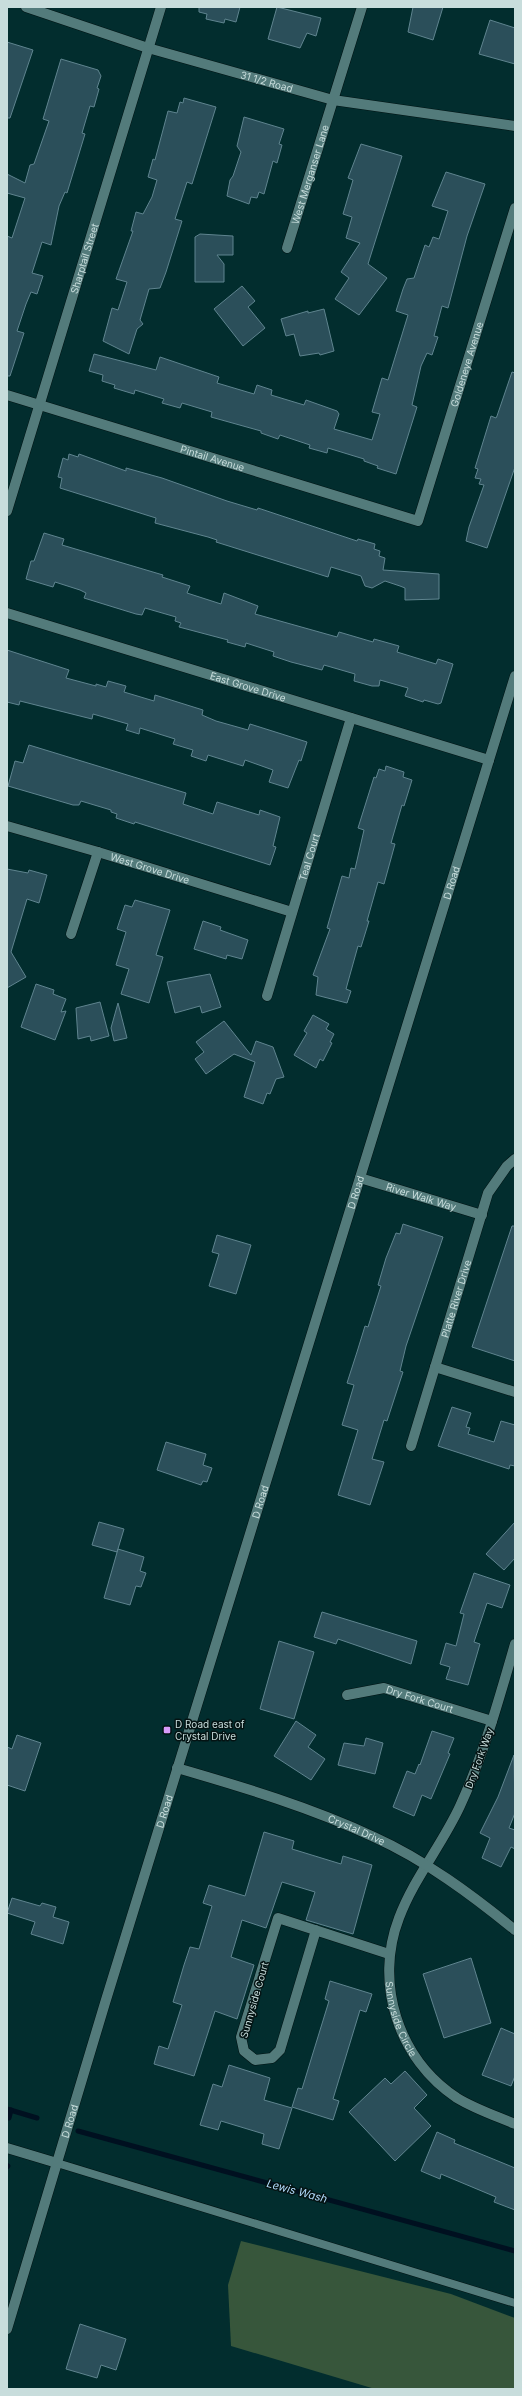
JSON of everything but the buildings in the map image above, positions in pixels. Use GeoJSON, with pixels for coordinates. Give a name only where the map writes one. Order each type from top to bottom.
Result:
{"type":"FeatureCollection","features":[{"type":"Feature","properties":{"kind":"street","name":"31 1/2 Road"},"geometry":{"type":"LineString","coordinates":[[26,7],[148,48],[333,100],[515,126]]}},
{"type":"Feature","properties":{"kind":"street","name":"Sharptail Street"},"geometry":{"type":"LineString","coordinates":[[7,511],[38,405],[161,7]]}},
{"type":"Feature","properties":{"kind":"street","name":"West Merganser Lane"},"geometry":{"type":"LineString","coordinates":[[287,248],[362,7]]}},
{"type":"Feature","properties":{"kind":"street","name":"Goldeneye Avenue"},"geometry":{"type":"LineString","coordinates":[[418,520],[515,208]]}},
{"type":"Feature","properties":{"kind":"street","name":"Pintail Avenue"},"geometry":{"type":"LineString","coordinates":[[7,395],[418,520]]}},
{"type":"Feature","properties":{"kind":"street","name":"East Grove Drive"},"geometry":{"type":"LineString","coordinates":[[7,612],[489,760]]}},
{"type":"Feature","properties":{"kind":"street","name":"D Road"},"geometry":{"type":"LineString","coordinates":[[7,2329],[177,1768],[515,676]]}},
{"type":"Feature","properties":{"kind":"street","name":"Teal Court"},"geometry":{"type":"LineString","coordinates":[[267,996],[350,718]]}},
{"type":"Feature","properties":{"kind":"street","name":"West Grove Drive"},"geometry":{"type":"LineString","coordinates":[[7,826],[98,852],[292,912]]}},
{"type":"Feature","properties":{"kind":"street"},"geometry":{"type":"LineString","coordinates":[[71,934],[98,852]]}},
{"type":"Feature","properties":{"kind":"street","name":"Platte River Drive"},"geometry":{"type":"LineString","coordinates":[[411,1446],[488,1193],[507,1166],[515,1159]]}},
{"type":"Feature","properties":{"kind":"street","name":"River Walk Way"},"geometry":{"type":"LineString","coordinates":[[360,1178],[482,1215]]}},
{"type":"Feature","properties":{"kind":"street"},"geometry":{"type":"LineString","coordinates":[[435,1367],[515,1392]]}},
{"type":"Feature","properties":{"kind":"street","name":"Dry Fork Way"},"geometry":{"type":"LineString","coordinates":[[427,1866],[459,1807],[476,1770],[515,1644]]}},
{"type":"Feature","properties":{"kind":"street","name":"Dry Fork Court"},"geometry":{"type":"LineString","coordinates":[[346,1695],[384,1688],[492,1721]]}},
{"type":"Feature","properties":{"kind":"street","name":"Crystal Drive"},"geometry":{"type":"LineString","coordinates":[[177,1768],[255,1791],[374,1837],[427,1866],[486,1906],[515,1930]]}},
{"type":"Feature","properties":{"kind":"street","name":"Sunnyside Circle"},"geometry":{"type":"LineString","coordinates":[[427,1866],[406,1902],[389,1954],[390,1991],[393,2009],[399,2027],[418,2060],[434,2078],[457,2098],[473,2107],[515,2124]]}},
{"type":"Feature","properties":{"kind":"street","name":"Sunnyside Court"},"geometry":{"type":"LineString","coordinates":[[316,1930],[280,2050],[272,2058],[255,2060],[244,2051],[241,2037],[278,1918],[316,1930],[389,1954]]}},
{"type":"Feature","properties":{"kind":"street"},"geometry":{"type":"LineString","coordinates":[[7,2148],[57,2163]]}},
{"type":"Feature","properties":{"kind":"lane"},"geometry":{"type":"LineString","coordinates":[[57,2163],[515,2303]]}},
{"type":"Feature","properties":{"kind":"green space"},"geometry":{"type":"Polygon","coordinates":[[[241,2241],[451,2294],[515,2318],[515,2389],[375,2389],[231,2346],[228,2285],[241,2241]]]}},
{"type":"Feature","properties":{"kind":"waterway","name":"Lewis Wash"},"geometry":{"type":"LineString","coordinates":[[7,2109],[37,2118]]}},
{"type":"Feature","properties":{"kind":"waterway"},"geometry":{"type":"LineString","coordinates":[[9,2118],[11,2110]]}},
{"type":"Feature","properties":{"kind":"waterway","name":"Lewis Wash"},"geometry":{"type":"LineString","coordinates":[[78,2131],[515,2251]]}},
{"type":"Feature","properties":{"kind":"place","name":"D Road east of Crystal Drive"},"geometry":{"type":"Point","coordinates":[167,1730]}}]}
